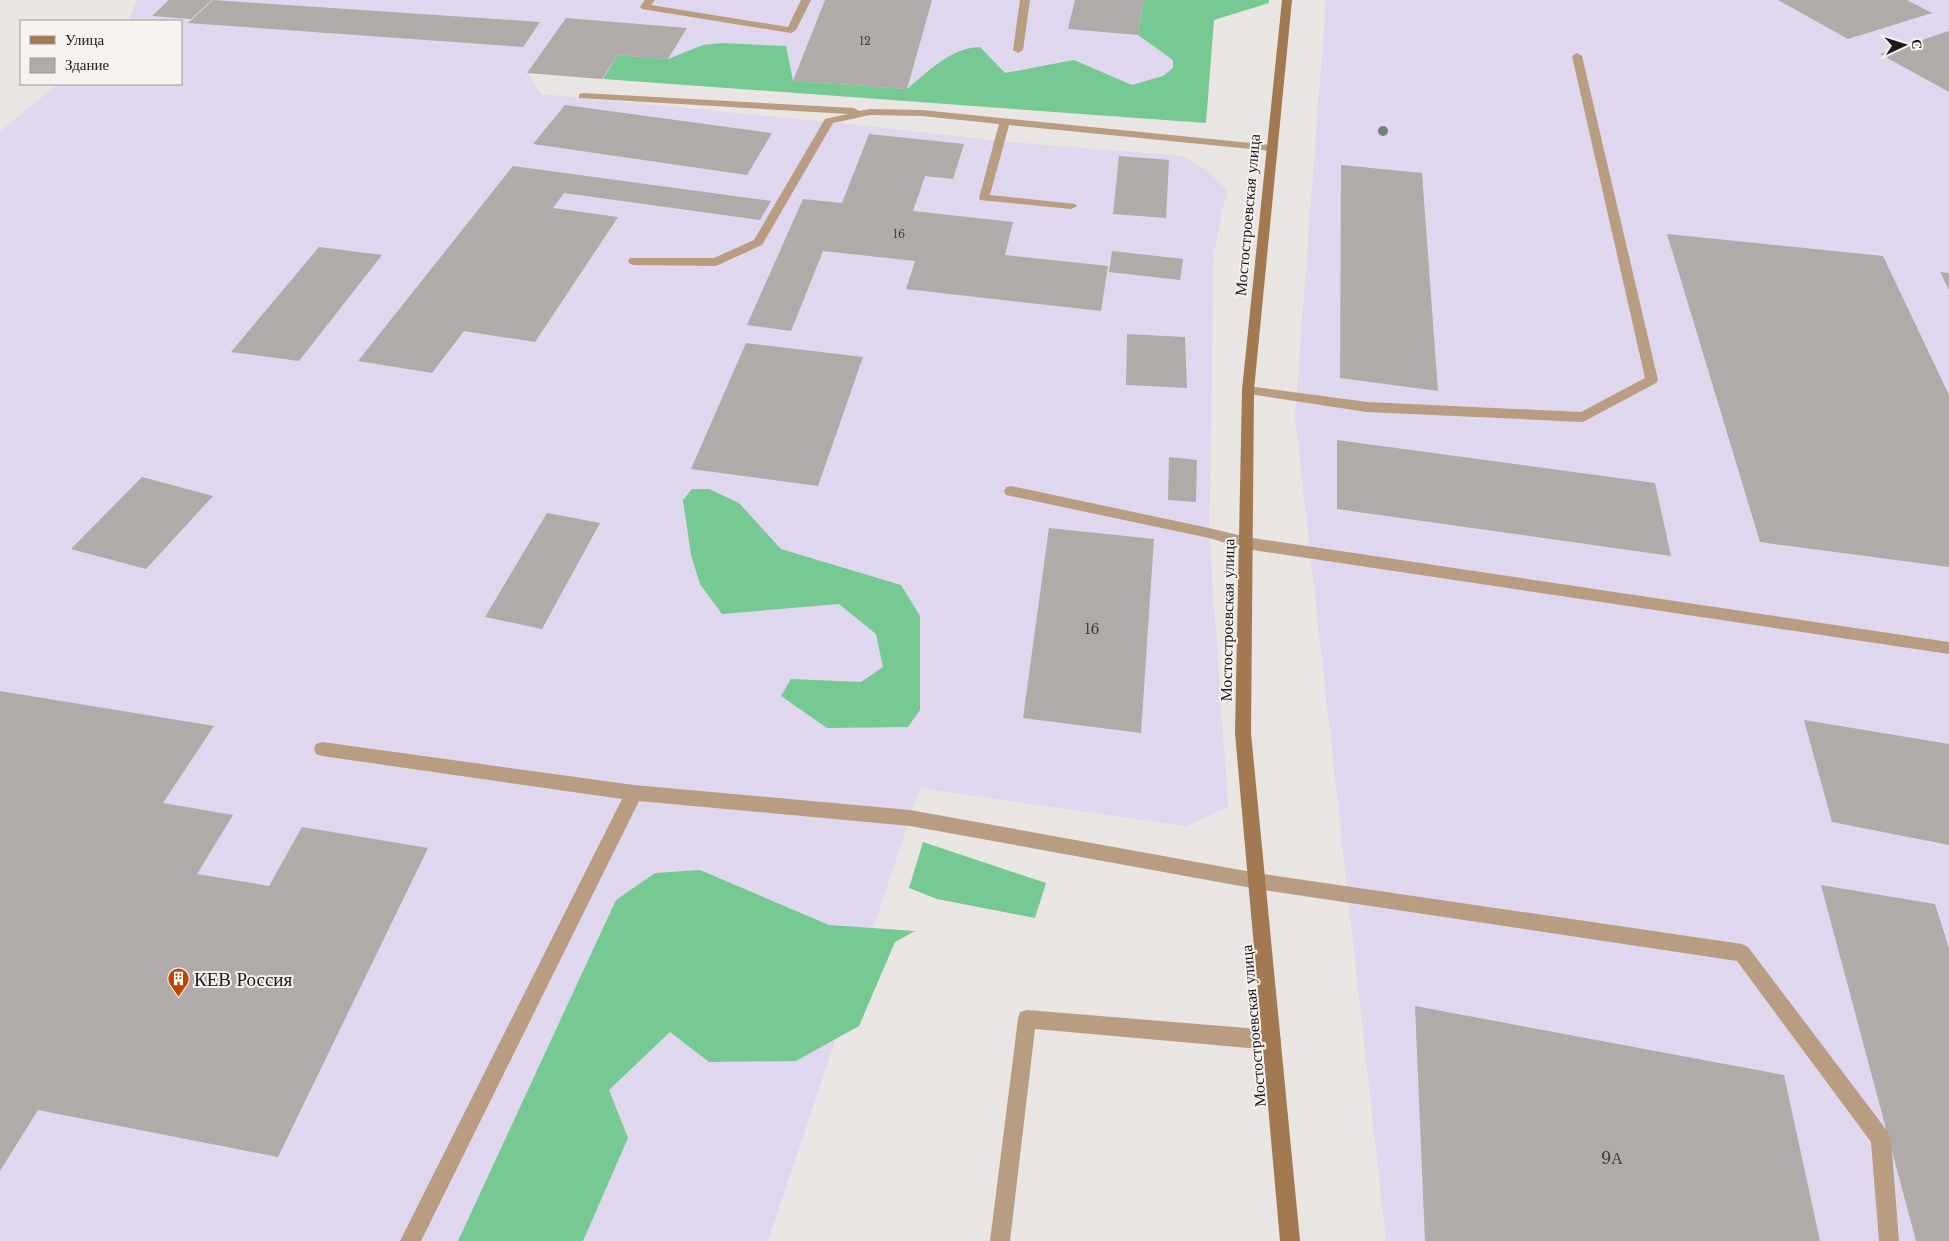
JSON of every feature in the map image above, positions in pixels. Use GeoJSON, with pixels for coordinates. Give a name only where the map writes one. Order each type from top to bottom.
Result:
{"type":"FeatureCollection","features":[{"type":"Feature","properties":{"kind":"main road","name":"Мостостроевская улица"},"geometry":{"type":"LineString","coordinates":[[1288,0],[1270,148],[1248,390],[1243,733],[1290,1241]]}},
{"type":"Feature","properties":{"kind":"lane"},"geometry":{"type":"LineString","coordinates":[[650,0],[645,7],[791,30],[806,0]]}},
{"type":"Feature","properties":{"kind":"lane"},"geometry":{"type":"LineString","coordinates":[[1018,50],[1025,0]]}},
{"type":"Feature","properties":{"kind":"lane"},"geometry":{"type":"LineString","coordinates":[[1248,390],[1367,407],[1583,417],[1652,380],[1577,56]]}},
{"type":"Feature","properties":{"kind":"lane"},"geometry":{"type":"LineString","coordinates":[[583,96],[870,112],[922,113],[1270,148]]}},
{"type":"Feature","properties":{"kind":"lane"},"geometry":{"type":"LineString","coordinates":[[634,261],[716,262],[758,242],[829,121],[870,112]]}},
{"type":"Feature","properties":{"kind":"lane"},"geometry":{"type":"LineString","coordinates":[[1005,122],[984,198],[1071,206]]}},
{"type":"Feature","properties":{"kind":"lane"},"geometry":{"type":"LineString","coordinates":[[1011,491],[1209,533],[1246,543],[1949,648]]}},
{"type":"Feature","properties":{"kind":"lane"},"geometry":{"type":"LineString","coordinates":[[322,749],[634,793],[910,818],[1257,881],[1742,953],[1881,1139],[1889,1241]]}},
{"type":"Feature","properties":{"kind":"lane"},"geometry":{"type":"LineString","coordinates":[[410,1241],[634,793]]}},
{"type":"Feature","properties":{"kind":"lane"},"geometry":{"type":"LineString","coordinates":[[1000,1241],[1027,1019],[1272,1040]]}},
{"type":"Feature","properties":{"kind":"shaded area"},"geometry":{"type":"Polygon","coordinates":[[[137,0],[1195,0],[1183,108],[603,79],[528,73],[541,94],[859,125],[999,141],[1182,156],[1205,169],[1227,190],[1214,252],[1209,533],[1228,807],[1186,826],[920,788],[768,1241],[0,1241],[0,131],[57,85],[182,85],[182,20],[128,20],[137,0]]]}},
{"type":"Feature","properties":{"kind":"shaded area"},"geometry":{"type":"Polygon","coordinates":[[[1326,0],[1949,0],[1949,1241],[1386,1241],[1295,415],[1326,0]]]}},
{"type":"Feature","properties":{"kind":"green space"},"geometry":{"type":"Polygon","coordinates":[[[1143,0],[1269,0],[1269,3],[1214,20],[1206,123],[603,79],[618,55],[668,59],[703,45],[722,43],[786,46],[793,81],[907,89],[950,56],[969,48],[980,47],[1005,73],[1074,60],[1132,85],[1163,76],[1173,68],[1173,60],[1138,35],[1143,0]]]}},
{"type":"Feature","properties":{"kind":"green space"},"geometry":{"type":"Polygon","coordinates":[[[692,489],[709,489],[739,503],[781,549],[901,585],[920,616],[920,710],[908,727],[827,728],[781,696],[791,679],[861,682],[883,667],[876,634],[839,604],[722,614],[700,584],[691,555],[683,500],[692,489]]]}},
{"type":"Feature","properties":{"kind":"green space"},"geometry":{"type":"Polygon","coordinates":[[[923,842],[1046,883],[1035,918],[937,899],[909,888],[923,842]]]}},
{"type":"Feature","properties":{"kind":"green space"},"geometry":{"type":"Polygon","coordinates":[[[700,870],[829,925],[915,931],[895,942],[859,1026],[796,1061],[709,1062],[670,1032],[609,1090],[628,1138],[583,1241],[458,1241],[616,900],[655,873],[700,870]]]}},
{"type":"Feature","properties":{"kind":"building"},"geometry":{"type":"Polygon","coordinates":[[[169,0],[212,0],[191,19],[152,16],[169,0]]]}},
{"type":"Feature","properties":{"kind":"building"},"geometry":{"type":"Polygon","coordinates":[[[213,0],[540,22],[523,47],[188,23],[213,0]]]}},
{"type":"Feature","properties":{"kind":"building"},"geometry":{"type":"Polygon","coordinates":[[[825,0],[932,0],[907,89],[793,81],[825,0]]]}},
{"type":"Feature","properties":{"kind":"building"},"geometry":{"type":"Polygon","coordinates":[[[1075,0],[1143,0],[1138,35],[1068,29],[1075,0]]]}},
{"type":"Feature","properties":{"kind":"building"},"geometry":{"type":"Polygon","coordinates":[[[1778,0],[1907,0],[1932,13],[1848,39],[1778,0]]]}},
{"type":"Feature","properties":{"kind":"building"},"geometry":{"type":"Polygon","coordinates":[[[566,18],[687,28],[668,59],[618,55],[602,79],[527,73],[566,18]]]}},
{"type":"Feature","properties":{"kind":"building"},"geometry":{"type":"Polygon","coordinates":[[[1949,31],[1949,92],[1880,54],[1949,31]]]}},
{"type":"Feature","properties":{"kind":"building"},"geometry":{"type":"Polygon","coordinates":[[[565,105],[772,133],[747,175],[533,144],[565,105]]]}},
{"type":"Feature","properties":{"kind":"building"},"geometry":{"type":"Polygon","coordinates":[[[869,134],[964,144],[953,179],[925,176],[913,211],[1013,222],[1005,255],[1108,266],[1101,311],[906,289],[915,261],[823,251],[791,331],[747,325],[803,199],[842,203],[869,134]]]}},
{"type":"Feature","properties":{"kind":"building"},"geometry":{"type":"Polygon","coordinates":[[[1119,156],[1169,160],[1166,218],[1113,214],[1119,156]]]}},
{"type":"Feature","properties":{"kind":"building"},"geometry":{"type":"Polygon","coordinates":[[[1341,165],[1422,173],[1438,391],[1340,378],[1341,165]]]}},
{"type":"Feature","properties":{"kind":"building"},"geometry":{"type":"Polygon","coordinates":[[[513,166],[771,201],[760,220],[564,193],[553,208],[618,217],[535,342],[464,331],[432,373],[358,361],[513,166]]]}},
{"type":"Feature","properties":{"kind":"building"},"geometry":{"type":"Polygon","coordinates":[[[1667,234],[1883,256],[1949,395],[1949,567],[1760,542],[1667,234]]]}},
{"type":"Feature","properties":{"kind":"building"},"geometry":{"type":"Polygon","coordinates":[[[319,247],[382,255],[299,361],[231,352],[319,247]]]}},
{"type":"Feature","properties":{"kind":"building"},"geometry":{"type":"Polygon","coordinates":[[[1112,251],[1183,259],[1180,280],[1109,272],[1112,251]]]}},
{"type":"Feature","properties":{"kind":"building"},"geometry":{"type":"Polygon","coordinates":[[[1940,272],[1949,273],[1949,290],[1940,272]]]}},
{"type":"Feature","properties":{"kind":"building"},"geometry":{"type":"Polygon","coordinates":[[[1127,334],[1185,337],[1187,388],[1126,385],[1127,334]]]}},
{"type":"Feature","properties":{"kind":"building"},"geometry":{"type":"Polygon","coordinates":[[[746,343],[863,357],[818,486],[691,469],[746,343]]]}},
{"type":"Feature","properties":{"kind":"building"},"geometry":{"type":"Polygon","coordinates":[[[1337,440],[1655,483],[1671,556],[1337,509],[1337,440]]]}},
{"type":"Feature","properties":{"kind":"building"},"geometry":{"type":"Polygon","coordinates":[[[1169,457],[1197,460],[1196,502],[1168,500],[1169,457]]]}},
{"type":"Feature","properties":{"kind":"building"},"geometry":{"type":"Polygon","coordinates":[[[142,477],[213,496],[146,569],[71,549],[142,477]]]}},
{"type":"Feature","properties":{"kind":"building"},"geometry":{"type":"Polygon","coordinates":[[[547,513],[600,523],[542,629],[485,617],[547,513]]]}},
{"type":"Feature","properties":{"kind":"building"},"geometry":{"type":"Polygon","coordinates":[[[1049,528],[1154,539],[1141,733],[1023,718],[1049,528]]]}},
{"type":"Feature","properties":{"kind":"building","name":"КЕВ Россия"},"geometry":{"type":"Polygon","coordinates":[[[0,691],[214,726],[163,803],[233,815],[197,874],[269,886],[302,827],[428,848],[278,1157],[38,1110],[0,1171],[0,691]]]}},
{"type":"Feature","properties":{"kind":"building"},"geometry":{"type":"Polygon","coordinates":[[[1804,720],[1949,744],[1949,845],[1832,822],[1804,720]]]}},
{"type":"Feature","properties":{"kind":"building"},"geometry":{"type":"Polygon","coordinates":[[[1821,885],[1935,904],[1949,948],[1949,1241],[1916,1241],[1821,885]]]}},
{"type":"Feature","properties":{"kind":"building"},"geometry":{"type":"Polygon","coordinates":[[[1415,1006],[1784,1075],[1820,1241],[1425,1241],[1415,1006]]]}},
{"type":"Feature","properties":{"kind":"place","name":"КЕВ Россия"},"geometry":{"type":"Point","coordinates":[178,998]}}]}
